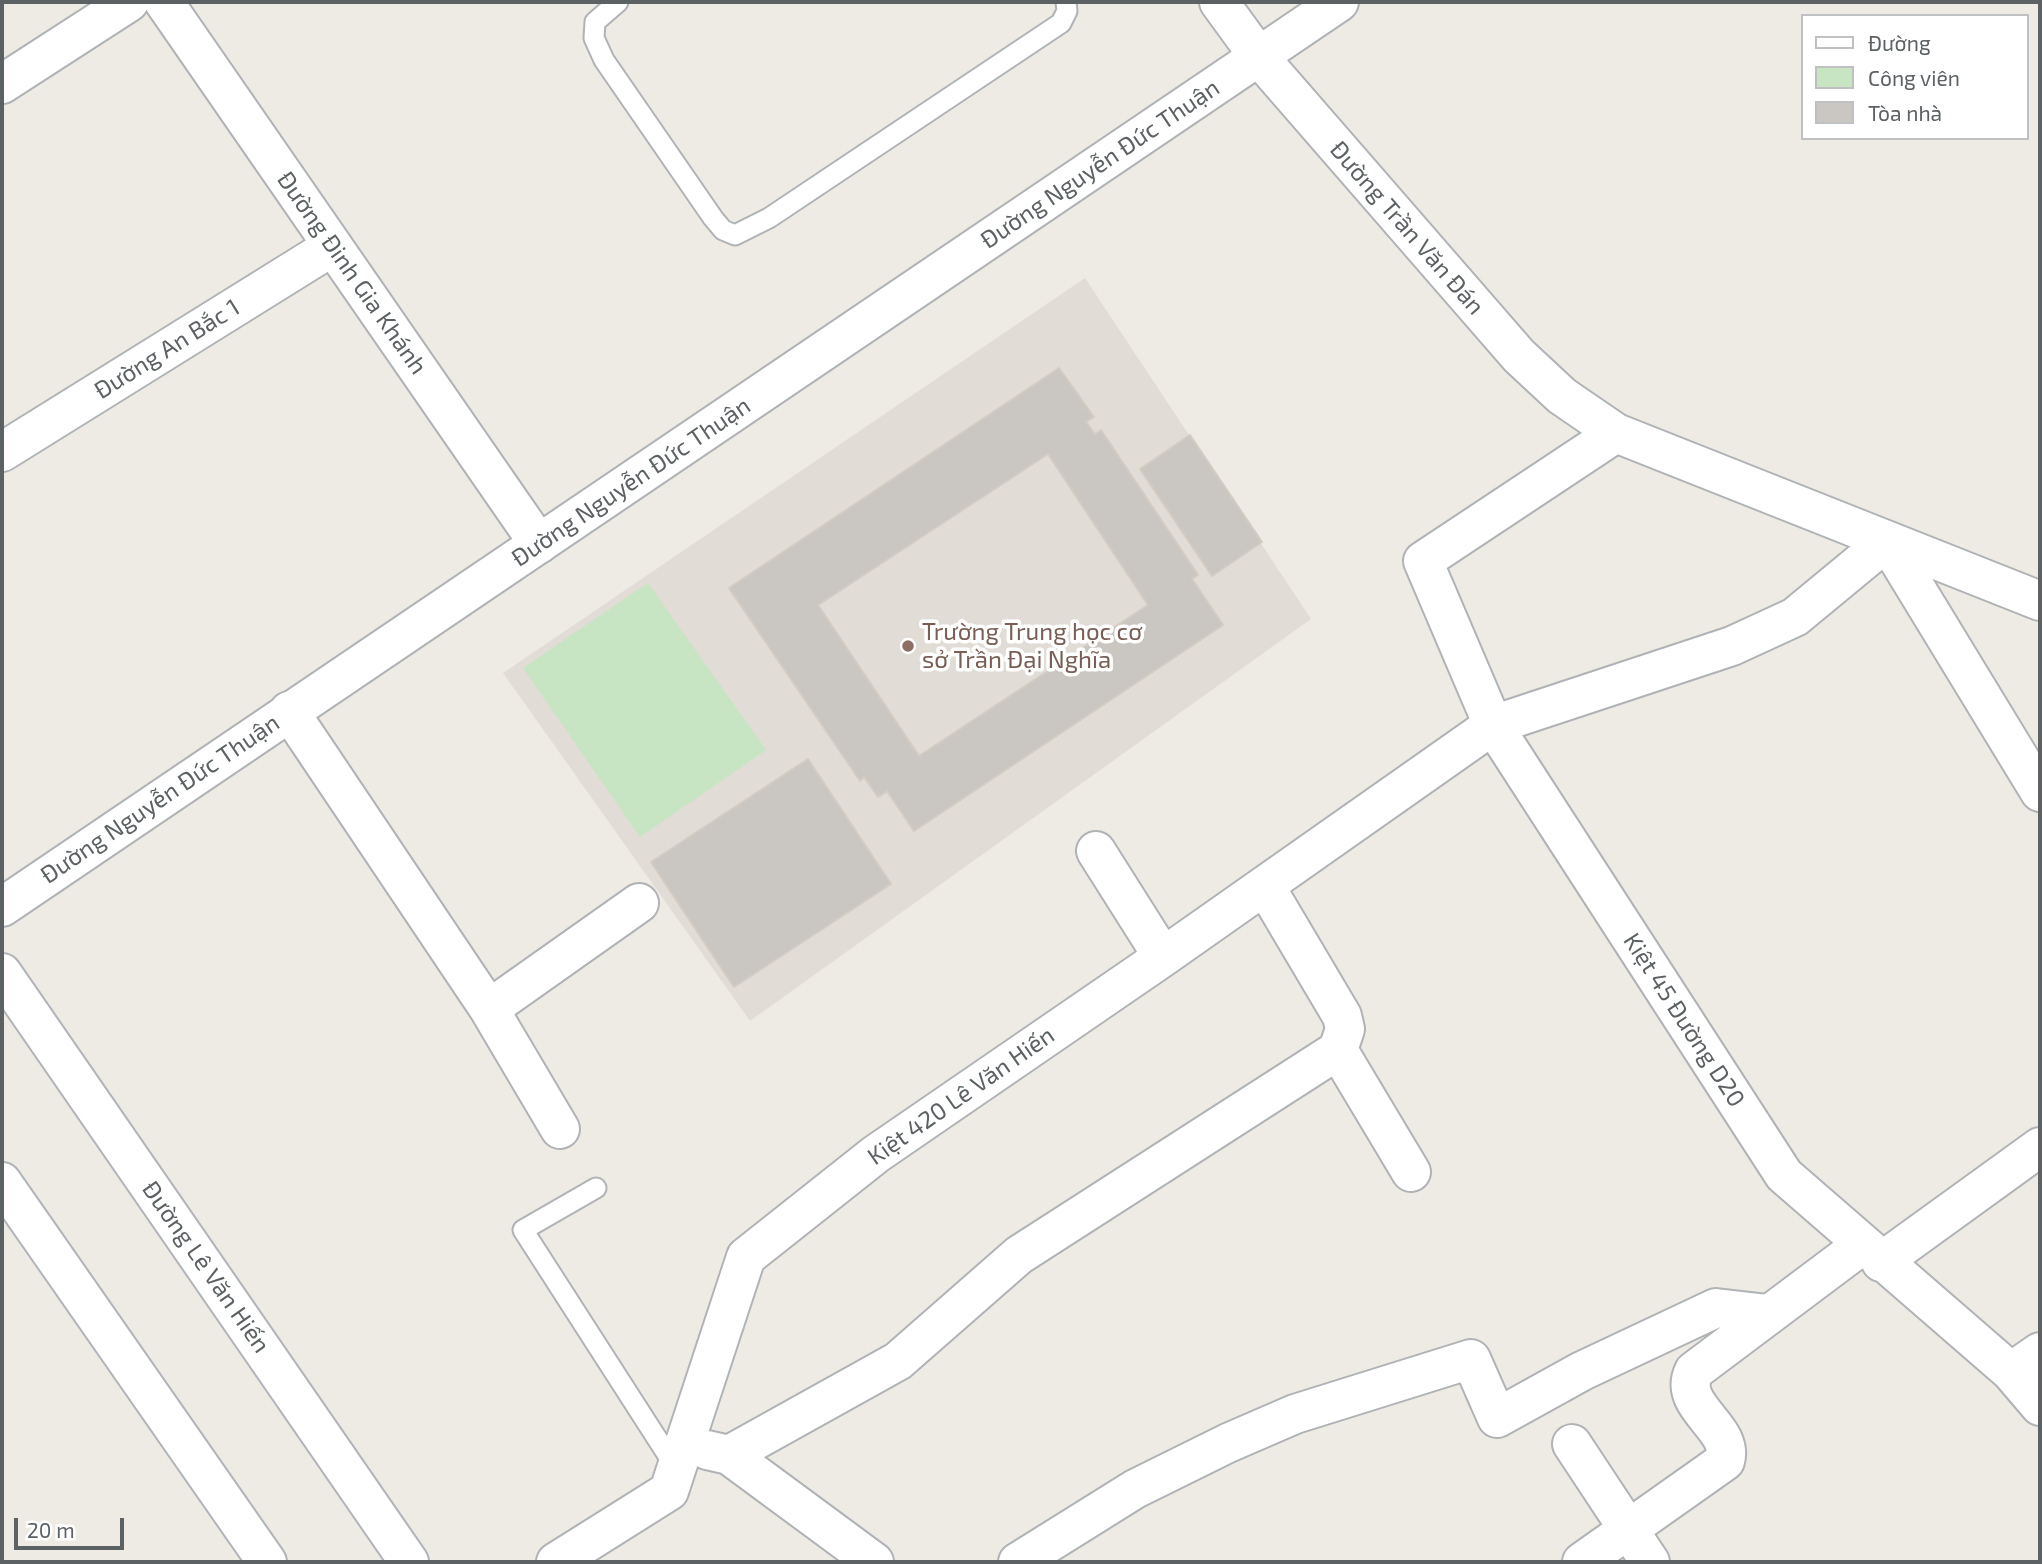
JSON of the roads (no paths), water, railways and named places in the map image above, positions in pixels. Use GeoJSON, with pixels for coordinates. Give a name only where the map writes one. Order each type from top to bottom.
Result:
{"type":"FeatureCollection","features":[{"type":"Feature","properties":{"kind":"street"},"geometry":{"type":"LineString","coordinates":[[2,84],[129,2]]}},
{"type":"Feature","properties":{"kind":"street","name":"Đường Đinh Gia Khánh"},"geometry":{"type":"LineString","coordinates":[[164,2],[539,544]]}},
{"type":"Feature","properties":{"kind":"street","name":"Đường Trần Văn Đán"},"geometry":{"type":"LineString","coordinates":[[1219,2],[1259,57],[1518,356],[1562,396],[1616,433],[2040,601]]}},
{"type":"Feature","properties":{"kind":"street","name":"Đường Nguyễn Đức Thuận"},"geometry":{"type":"LineString","coordinates":[[2,907],[1339,2]]}},
{"type":"Feature","properties":{"kind":"street","name":"Đường An Bắc 1"},"geometry":{"type":"LineString","coordinates":[[2,453],[333,246]]}},
{"type":"Feature","properties":{"kind":"street","name":"Kiệt 45 Đường D20"},"geometry":{"type":"LineString","coordinates":[[1616,433],[1423,561],[1493,725],[1784,1175],[1871,1253],[2025,1362],[2040,1406]]}},
{"type":"Feature","properties":{"kind":"street"},"geometry":{"type":"LineString","coordinates":[[1887,541],[2040,792]]}},
{"type":"Feature","properties":{"kind":"street","name":"Kiệt 420 Lê Văn Hiến"},"geometry":{"type":"LineString","coordinates":[[556,1562],[669,1491],[746,1257],[876,1154],[1493,725],[1732,646],[1795,617],[1887,541]]}},
{"type":"Feature","properties":{"kind":"street"},"geometry":{"type":"LineString","coordinates":[[289,711],[489,1009],[560,1129]]}},
{"type":"Feature","properties":{"kind":"street"},"geometry":{"type":"LineString","coordinates":[[1096,851],[1163,957]]}},
{"type":"Feature","properties":{"kind":"street"},"geometry":{"type":"LineString","coordinates":[[680,1456],[729,1455],[898,1360],[921,1343],[991,1276],[1019,1255],[1338,1050],[1345,1029],[1342,1016],[1265,886]]}},
{"type":"Feature","properties":{"kind":"street"},"geometry":{"type":"LineString","coordinates":[[489,1009],[639,902]]}},
{"type":"Feature","properties":{"kind":"street","name":"Đường Lê Văn Hiến"},"geometry":{"type":"LineString","coordinates":[[2,973],[409,1562]]}},
{"type":"Feature","properties":{"kind":"street"},"geometry":{"type":"LineString","coordinates":[[1338,1050],[1410,1172]]}},
{"type":"Feature","properties":{"kind":"street"},"geometry":{"type":"LineString","coordinates":[[1582,1562],[1721,1465],[1727,1454],[1726,1444],[1693,1398],[1691,1378],[1699,1366],[1768,1314],[2040,1147]]}},
{"type":"Feature","properties":{"kind":"street"},"geometry":{"type":"LineString","coordinates":[[2,1182],[267,1562]]}},
{"type":"Feature","properties":{"kind":"street"},"geometry":{"type":"LineString","coordinates":[[1018,1562],[1135,1489],[1228,1443],[1308,1410],[1471,1359],[1497,1418],[1582,1371],[1716,1308],[1768,1314]]}},
{"type":"Feature","properties":{"kind":"street"},"geometry":{"type":"LineString","coordinates":[[1572,1444],[1650,1562]]}},
{"type":"Feature","properties":{"kind":"street"},"geometry":{"type":"LineString","coordinates":[[729,1455],[874,1562]]}},
{"type":"Feature","properties":{"kind":"lane"},"geometry":{"type":"LineString","coordinates":[[618,2],[596,22],[594,38],[604,60],[713,218],[723,230],[735,235],[769,218],[1061,23],[1067,12],[1066,2]]}},
{"type":"Feature","properties":{"kind":"lane"},"geometry":{"type":"LineString","coordinates":[[596,1188],[523,1230],[680,1456]]}},
{"type":"Feature","properties":{"kind":"place","name":"Trường Trung học cơ sở Trần Đại Nghĩa"},"geometry":{"type":"Point","coordinates":[908,646]}}]}
